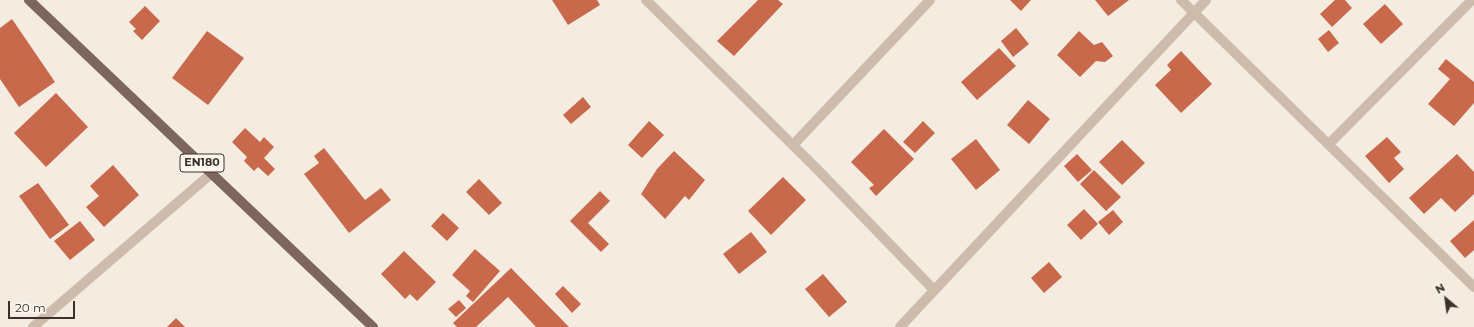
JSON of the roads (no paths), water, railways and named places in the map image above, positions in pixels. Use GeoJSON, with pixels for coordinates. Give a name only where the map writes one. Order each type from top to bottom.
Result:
{"type":"FeatureCollection","features":[{"type":"Feature","properties":{"kind":"main road","name":"EN180"},"geometry":{"type":"LineString","coordinates":[[29,0],[373,327]]}},
{"type":"Feature","properties":{"kind":"street"},"geometry":{"type":"LineString","coordinates":[[646,0],[792,145],[934,290]]}},
{"type":"Feature","properties":{"kind":"street"},"geometry":{"type":"LineString","coordinates":[[792,145],[930,0]]}},
{"type":"Feature","properties":{"kind":"street"},"geometry":{"type":"LineString","coordinates":[[1181,0],[1474,286]]}},
{"type":"Feature","properties":{"kind":"street"},"geometry":{"type":"LineString","coordinates":[[900,327],[1206,0]]}},
{"type":"Feature","properties":{"kind":"street"},"geometry":{"type":"LineString","coordinates":[[1329,144],[1472,0]]}},
{"type":"Feature","properties":{"kind":"street"},"geometry":{"type":"LineString","coordinates":[[33,327],[212,173]]}}]}
